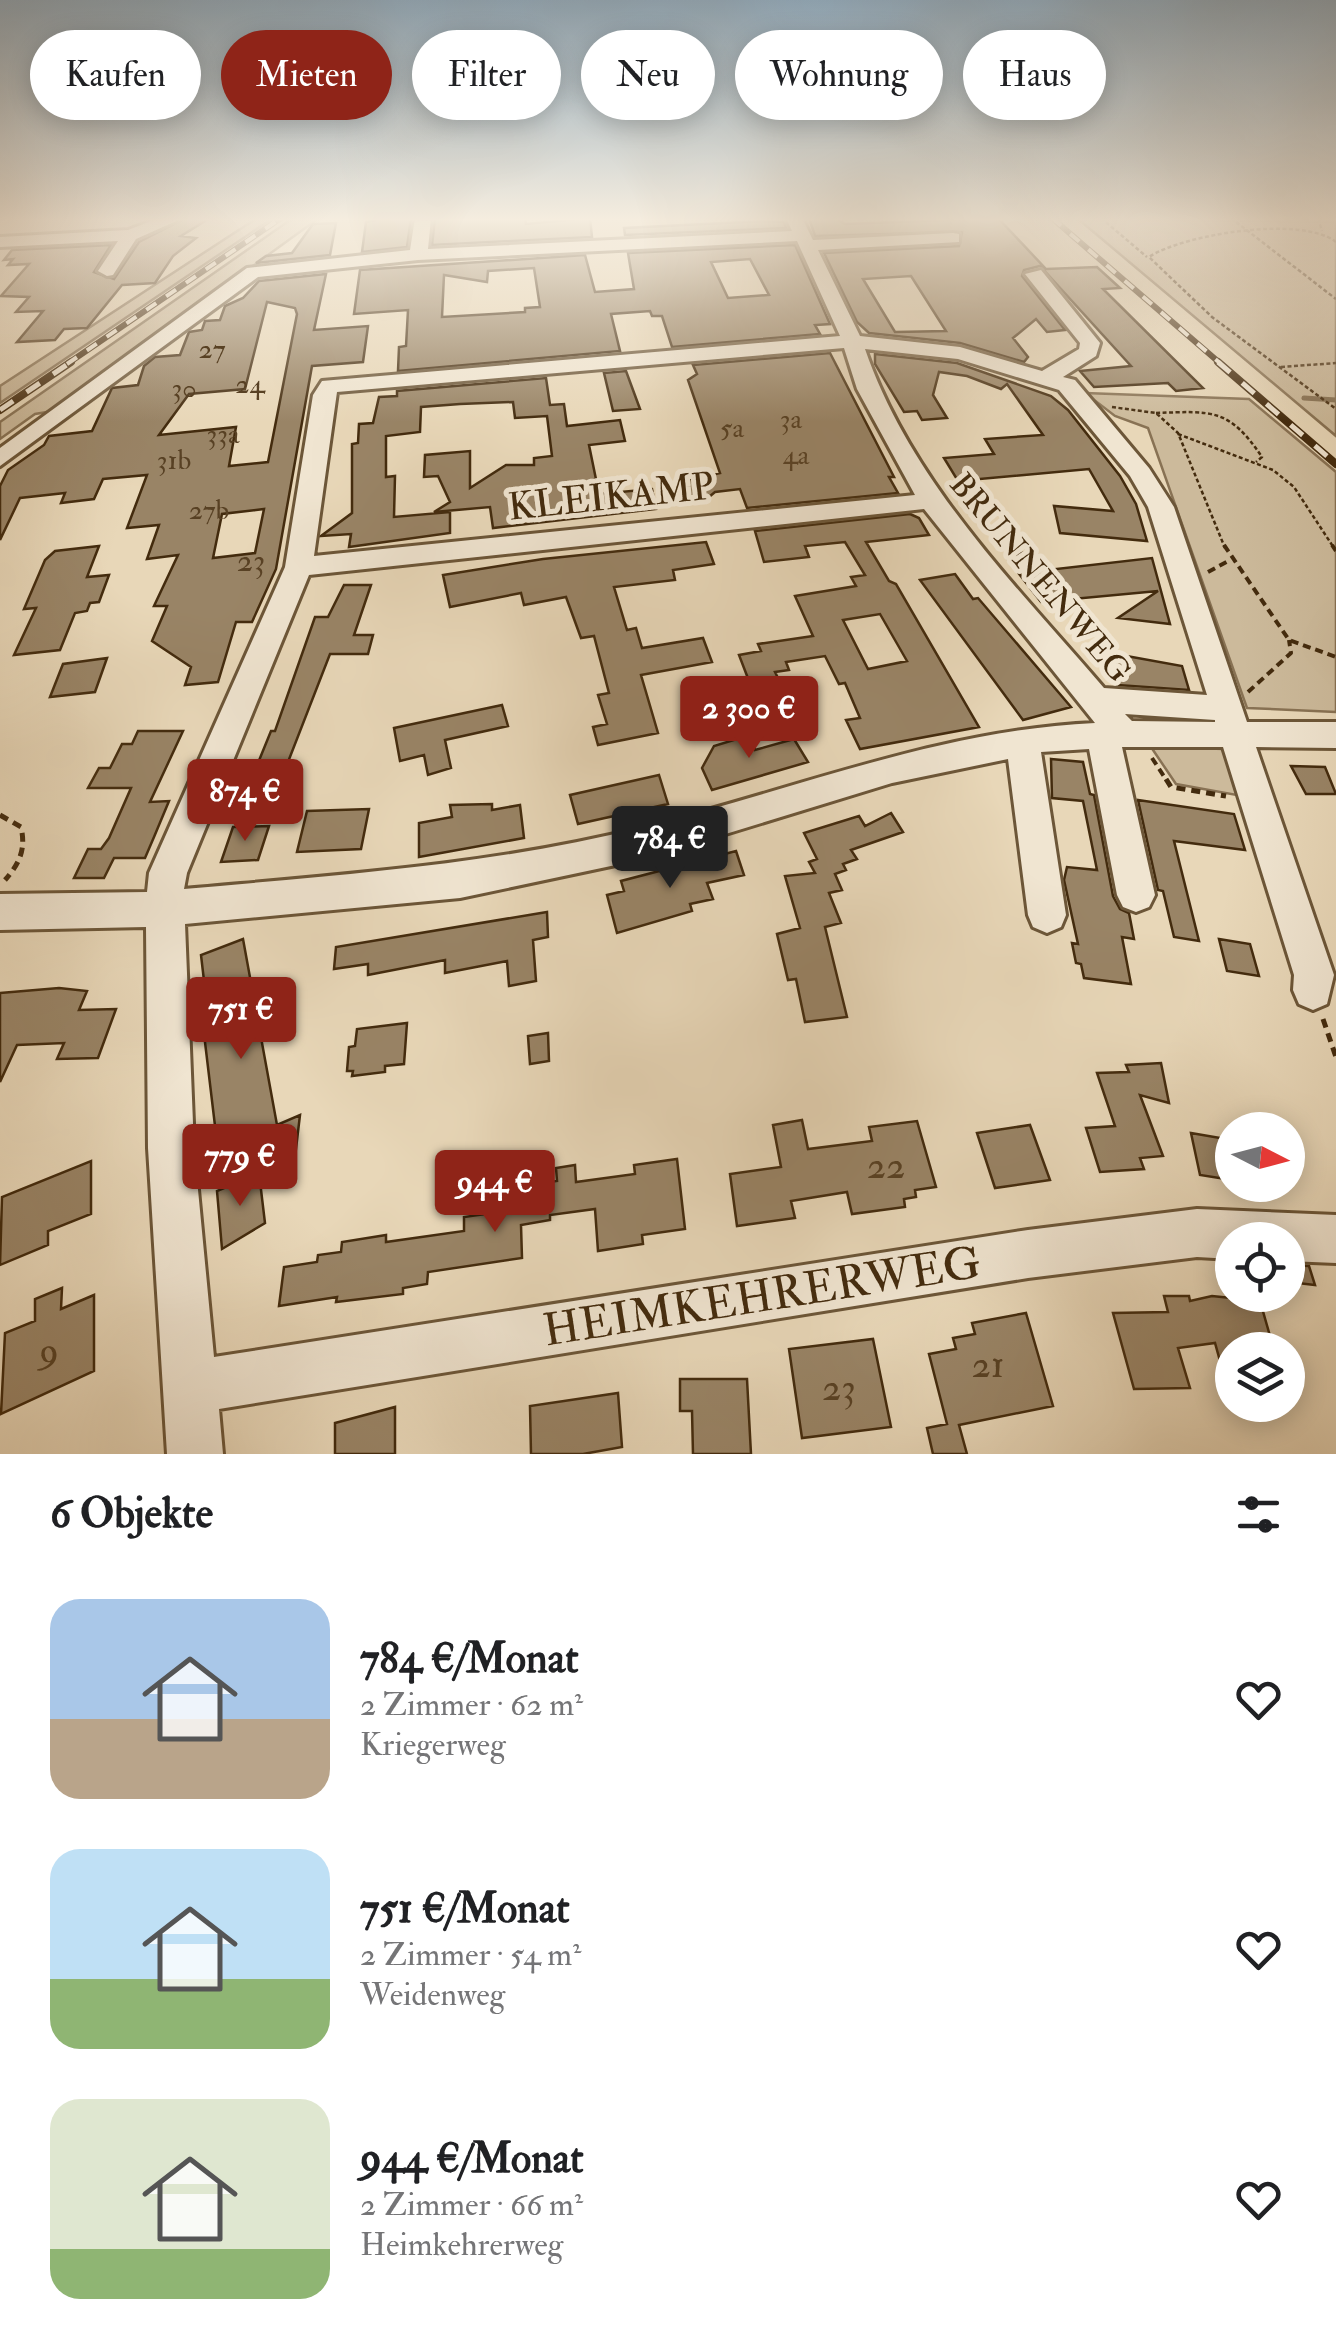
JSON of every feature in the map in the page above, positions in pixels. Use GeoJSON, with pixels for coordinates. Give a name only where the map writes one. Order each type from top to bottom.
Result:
{"type":"FeatureCollection","features":[{"type":"Feature","properties":{"kind":"street"},"geometry":{"type":"LineString","coordinates":[[0,459],[234,286]]}},
{"type":"Feature","properties":{"kind":"street","name":"BRUNNENWEG"},"geometry":{"type":"LineString","coordinates":[[826,286],[868,388],[931,501],[994,582],[1097,700],[1120,735]]}},
{"type":"Feature","properties":{"kind":"street"},"geometry":{"type":"LineString","coordinates":[[1043,286],[1090,344],[1088,352],[1048,377]]}},
{"type":"Feature","properties":{"kind":"street"},"geometry":{"type":"LineString","coordinates":[[196,1454],[164,1030],[167,957],[162,910],[168,873],[300,567],[324,395],[330,386],[851,341],[980,356],[1068,385],[1140,473],[1160,507],[1314,976],[1313,990]]}},
{"type":"Feature","properties":{"kind":"street","name":"KLEIKAMP"},"geometry":{"type":"LineString","coordinates":[[300,567],[931,501]]}},
{"type":"Feature","properties":{"kind":"street"},"geometry":{"type":"LineString","coordinates":[[1097,700],[1336,735]]}},
{"type":"Feature","properties":{"kind":"street"},"geometry":{"type":"LineString","coordinates":[[0,912],[162,910],[460,881],[644,843],[892,769],[1023,742],[1230,721]]}},
{"type":"Feature","properties":{"kind":"street"},"geometry":{"type":"LineString","coordinates":[[1120,735],[1136,895]]}},
{"type":"Feature","properties":{"kind":"street"},"geometry":{"type":"LineString","coordinates":[[1023,742],[1047,915]]}},
{"type":"Feature","properties":{"kind":"street","name":"HEIMKEHRERWEG"},"geometry":{"type":"LineString","coordinates":[[190,1387],[1028,1254],[1197,1233],[1336,1239]]}},
{"type":"Feature","properties":{"kind":"path"},"geometry":{"type":"LineString","coordinates":[[1177,286],[1334,408]]}},
{"type":"Feature","properties":{"kind":"path"},"geometry":{"type":"LineString","coordinates":[[1278,367],[1336,363]]}},
{"type":"Feature","properties":{"kind":"path"},"geometry":{"type":"LineString","coordinates":[[1083,402],[1156,414],[1214,411],[1240,421],[1262,458],[1255,462]]}},
{"type":"Feature","properties":{"kind":"path"},"geometry":{"type":"LineString","coordinates":[[1156,414],[1178,434],[1274,470],[1294,487],[1336,551]]}},
{"type":"Feature","properties":{"kind":"path"},"geometry":{"type":"LineString","coordinates":[[1178,434],[1230,560],[1289,640],[1291,653],[1230,721]]}},
{"type":"Feature","properties":{"kind":"path"},"geometry":{"type":"LineString","coordinates":[[1289,640],[1336,658]]}},
{"type":"Feature","properties":{"kind":"path"},"geometry":{"type":"LineString","coordinates":[[1120,735],[1171,788],[1256,801]]}},
{"type":"Feature","properties":{"kind":"path"},"geometry":{"type":"LineString","coordinates":[[0,814],[21,827],[26,844],[21,859],[0,885]]}},
{"type":"Feature","properties":{"kind":"path"},"geometry":{"type":"LineString","coordinates":[[1313,990],[1336,1057]]}},
{"type":"Feature","properties":{"kind":"shaded area"},"geometry":{"type":"Polygon","coordinates":[[[153,286],[173,286],[0,403],[0,386],[153,286]]]}},
{"type":"Feature","properties":{"kind":"shaded area"},"geometry":{"type":"Polygon","coordinates":[[[196,286],[225,286],[53,411],[35,414],[0,439],[0,422],[196,286]]]}},
{"type":"Feature","properties":{"kind":"shaded area"},"geometry":{"type":"Polygon","coordinates":[[[1158,286],[1336,286],[1336,436],[1158,286]]]}},
{"type":"Feature","properties":{"kind":"shaded area"},"geometry":{"type":"Polygon","coordinates":[[[1085,393],[1249,399],[1336,472],[1336,712],[1247,708],[1148,428],[1115,416],[1085,393]]]}},
{"type":"Feature","properties":{"kind":"shaded area"},"geometry":{"type":"Polygon","coordinates":[[[1151,747],[1225,749],[1242,796],[1176,784],[1151,747]]]}},
{"type":"Feature","properties":{"kind":"building"},"geometry":{"type":"Polygon","coordinates":[[[10,286],[121,286],[87,328],[64,329],[55,340],[17,342],[43,311],[16,312],[29,297],[1,296],[10,286]]]}},
{"type":"Feature","properties":{"kind":"building"},"geometry":{"type":"Polygon","coordinates":[[[254,286],[323,286],[314,330],[368,326],[363,362],[312,366],[276,569],[252,622],[236,622],[218,682],[185,685],[191,667],[152,641],[167,606],[154,606],[178,555],[147,559],[159,525],[127,528],[147,475],[103,479],[94,499],[61,503],[65,493],[20,498],[0,540],[0,486],[8,470],[44,445],[49,436],[92,431],[112,388],[138,385],[144,366],[155,357],[180,355],[189,332],[202,330],[205,321],[220,320],[225,306],[243,298],[254,286]],[[267,302],[245,389],[189,394],[159,435],[236,427],[229,466],[268,462],[297,314],[295,308],[267,302]],[[264,509],[222,514],[213,558],[255,553],[264,509]]]}},
{"type":"Feature","properties":{"kind":"building"},"geometry":{"type":"Polygon","coordinates":[[[358,286],[443,286],[442,317],[525,312],[525,308],[540,307],[537,286],[593,286],[595,292],[634,289],[633,286],[722,286],[728,298],[769,295],[764,286],[813,286],[830,324],[815,325],[820,334],[672,347],[662,316],[652,316],[650,311],[611,314],[620,351],[398,371],[399,347],[406,346],[408,310],[354,314],[358,286]]]}},
{"type":"Feature","properties":{"kind":"building"},"geometry":{"type":"Polygon","coordinates":[[[840,286],[867,286],[895,332],[946,331],[917,286],[1030,286],[1065,330],[1047,332],[1036,319],[1013,338],[1028,357],[1024,362],[960,343],[869,333],[857,322],[840,286]]]}},
{"type":"Feature","properties":{"kind":"building"},"geometry":{"type":"Polygon","coordinates":[[[1058,286],[1118,286],[1120,288],[1103,289],[1203,388],[1176,391],[1168,383],[1094,387],[1080,371],[1131,366],[1058,286]]]}},
{"type":"Feature","properties":{"kind":"building"},"geometry":{"type":"Polygon","coordinates":[[[830,353],[894,477],[889,477],[898,493],[747,508],[740,489],[715,492],[703,502],[667,484],[720,473],[688,380],[697,374],[693,365],[830,353]]]}},
{"type":"Feature","properties":{"kind":"building"},"geometry":{"type":"Polygon","coordinates":[[[875,354],[957,363],[1051,396],[1068,410],[1120,476],[1136,504],[1147,541],[1060,533],[1054,506],[1113,511],[1089,469],[958,481],[944,458],[994,454],[985,439],[1043,435],[1007,384],[1001,389],[967,376],[939,372],[933,395],[947,418],[922,420],[917,411],[904,412],[875,364],[875,354]]]}},
{"type":"Feature","properties":{"kind":"building"},"geometry":{"type":"Polygon","coordinates":[[[626,371],[640,409],[613,411],[604,373],[626,371]]]}},
{"type":"Feature","properties":{"kind":"building"},"geometry":{"type":"Polygon","coordinates":[[[546,378],[550,405],[564,404],[567,426],[620,420],[625,441],[589,445],[599,494],[652,489],[656,509],[493,528],[490,507],[434,512],[450,502],[438,476],[424,477],[425,455],[470,451],[470,488],[506,465],[534,465],[534,458],[552,456],[547,416],[515,418],[513,402],[421,407],[420,432],[386,436],[386,477],[395,476],[394,517],[450,512],[450,533],[349,547],[351,534],[321,536],[352,513],[352,444],[358,443],[359,424],[373,423],[379,397],[397,396],[397,391],[546,378]]]}},
{"type":"Feature","properties":{"kind":"building"},"geometry":{"type":"Polygon","coordinates":[[[910,514],[919,518],[929,535],[866,542],[889,581],[896,584],[979,727],[860,749],[846,720],[860,718],[845,683],[839,684],[825,656],[786,662],[789,670],[749,681],[739,655],[761,651],[758,644],[813,636],[795,596],[856,586],[851,577],[865,575],[845,542],[805,546],[809,557],[764,562],[755,531],[910,514]],[[880,614],[843,620],[868,669],[907,661],[880,614]]]}},
{"type":"Feature","properties":{"kind":"building"},"geometry":{"type":"Polygon","coordinates":[[[706,542],[714,564],[673,570],[675,580],[614,587],[627,630],[636,628],[642,648],[703,638],[712,662],[641,675],[658,733],[598,745],[593,727],[607,724],[598,695],[609,693],[594,636],[581,638],[566,597],[524,605],[521,593],[450,607],[443,575],[543,559],[706,542]]]}},
{"type":"Feature","properties":{"kind":"building"},"geometry":{"type":"Polygon","coordinates":[[[99,546],[87,577],[109,575],[99,602],[90,603],[87,611],[75,613],[60,650],[14,655],[36,608],[24,609],[45,560],[55,551],[99,546]]]}},
{"type":"Feature","properties":{"kind":"building"},"geometry":{"type":"Polygon","coordinates":[[[1034,550],[1048,570],[1152,558],[1170,624],[1118,618],[1158,591],[1041,602],[1006,557],[1034,550]]]}},
{"type":"Feature","properties":{"kind":"building"},"geometry":{"type":"Polygon","coordinates":[[[955,574],[1071,707],[1023,720],[920,580],[955,574]]]}},
{"type":"Feature","properties":{"kind":"building"},"geometry":{"type":"Polygon","coordinates":[[[344,585],[371,585],[354,635],[373,635],[368,654],[330,654],[288,762],[258,763],[271,731],[275,731],[315,617],[328,617],[344,585]]]}},
{"type":"Feature","properties":{"kind":"building"},"geometry":{"type":"Polygon","coordinates":[[[1110,653],[1182,666],[1189,690],[1117,685],[1110,653]]]}},
{"type":"Feature","properties":{"kind":"building"},"geometry":{"type":"Polygon","coordinates":[[[107,658],[95,692],[50,697],[63,664],[107,658]]]}},
{"type":"Feature","properties":{"kind":"building"},"geometry":{"type":"Polygon","coordinates":[[[502,705],[508,726],[445,740],[451,768],[428,775],[424,755],[400,761],[394,728],[502,705]]]}},
{"type":"Feature","properties":{"kind":"building"},"geometry":{"type":"Polygon","coordinates":[[[138,731],[183,731],[150,802],[169,801],[145,858],[114,858],[104,878],[74,878],[88,849],[101,849],[109,838],[131,788],[88,788],[99,768],[110,768],[122,744],[132,744],[138,731]]]}},
{"type":"Feature","properties":{"kind":"building"},"geometry":{"type":"Polygon","coordinates":[[[750,735],[755,750],[794,739],[808,762],[712,790],[702,768],[714,746],[750,735]]]}},
{"type":"Feature","properties":{"kind":"building"},"geometry":{"type":"Polygon","coordinates":[[[1051,759],[1083,762],[1090,794],[1094,795],[1113,896],[1120,909],[1129,913],[1134,939],[1122,937],[1131,984],[1084,978],[1081,964],[1076,963],[1072,943],[1078,944],[1064,880],[1067,867],[1097,870],[1083,801],[1052,798],[1051,759]]]}},
{"type":"Feature","properties":{"kind":"building"},"geometry":{"type":"Polygon","coordinates":[[[1291,766],[1325,767],[1336,794],[1306,794],[1291,766]]]}},
{"type":"Feature","properties":{"kind":"building"},"geometry":{"type":"Polygon","coordinates":[[[659,775],[668,804],[578,824],[570,795],[659,775]]]}},
{"type":"Feature","properties":{"kind":"building"},"geometry":{"type":"Polygon","coordinates":[[[1138,800],[1234,814],[1245,850],[1174,841],[1199,941],[1174,937],[1163,891],[1158,890],[1138,800]]]}},
{"type":"Feature","properties":{"kind":"building"},"geometry":{"type":"Polygon","coordinates":[[[492,804],[492,810],[520,805],[524,838],[419,857],[419,823],[452,817],[450,805],[492,804]]]}},
{"type":"Feature","properties":{"kind":"building"},"geometry":{"type":"Polygon","coordinates":[[[369,809],[361,849],[297,852],[307,811],[369,809]]]}},
{"type":"Feature","properties":{"kind":"building"},"geometry":{"type":"Polygon","coordinates":[[[891,813],[903,832],[851,850],[857,859],[843,864],[846,870],[835,874],[842,890],[829,893],[841,923],[825,927],[847,1017],[805,1022],[796,979],[788,980],[777,934],[800,928],[785,876],[815,873],[809,862],[817,859],[804,833],[859,816],[865,826],[891,813]]]}},
{"type":"Feature","properties":{"kind":"building"},"geometry":{"type":"Polygon","coordinates":[[[269,826],[258,860],[221,862],[233,827],[269,826]]]}},
{"type":"Feature","properties":{"kind":"building"},"geometry":{"type":"Polygon","coordinates":[[[736,851],[744,875],[707,883],[713,899],[690,904],[692,911],[617,933],[607,895],[624,891],[621,881],[736,851]]]}},
{"type":"Feature","properties":{"kind":"building"},"geometry":{"type":"Polygon","coordinates":[[[547,912],[548,937],[533,940],[536,981],[509,986],[507,961],[445,973],[445,960],[368,975],[368,964],[334,969],[336,947],[547,912]]]}},
{"type":"Feature","properties":{"kind":"building"},"geometry":{"type":"Polygon","coordinates":[[[243,939],[277,1125],[300,1115],[293,1174],[262,1179],[269,1129],[218,1151],[202,1017],[208,1015],[201,955],[243,939]]]}},
{"type":"Feature","properties":{"kind":"building"},"geometry":{"type":"Polygon","coordinates":[[[1219,939],[1250,944],[1259,976],[1227,971],[1219,939]]]}},
{"type":"Feature","properties":{"kind":"building"},"geometry":{"type":"Polygon","coordinates":[[[59,988],[87,991],[79,1010],[116,1009],[98,1058],[57,1059],[64,1043],[17,1045],[0,1082],[0,993],[59,988]]]}},
{"type":"Feature","properties":{"kind":"building"},"geometry":{"type":"Polygon","coordinates":[[[407,1023],[404,1064],[385,1066],[385,1072],[352,1076],[353,1071],[347,1071],[349,1047],[355,1046],[357,1029],[407,1023]]]}},
{"type":"Feature","properties":{"kind":"building"},"geometry":{"type":"Polygon","coordinates":[[[548,1033],[549,1061],[530,1064],[528,1036],[548,1033]]]}},
{"type":"Feature","properties":{"kind":"building"},"geometry":{"type":"Polygon","coordinates":[[[1161,1063],[1169,1103],[1140,1095],[1163,1156],[1140,1158],[1144,1169],[1100,1172],[1086,1128],[1115,1126],[1097,1073],[1129,1072],[1126,1065],[1161,1063]]]}},
{"type":"Feature","properties":{"kind":"building"},"geometry":{"type":"Polygon","coordinates":[[[802,1120],[808,1149],[872,1141],[869,1127],[917,1121],[936,1187],[915,1190],[916,1197],[904,1199],[905,1207],[852,1214],[847,1192],[791,1201],[795,1218],[737,1226],[730,1174],[781,1167],[773,1125],[802,1120]]]}},
{"type":"Feature","properties":{"kind":"building"},"geometry":{"type":"Polygon","coordinates":[[[1030,1125],[1050,1180],[995,1188],[977,1133],[1030,1125]]]}},
{"type":"Feature","properties":{"kind":"building"},"geometry":{"type":"Polygon","coordinates":[[[1191,1133],[1215,1137],[1215,1177],[1200,1175],[1191,1133]]]}},
{"type":"Feature","properties":{"kind":"building"},"geometry":{"type":"Polygon","coordinates":[[[677,1159],[685,1229],[642,1235],[643,1244],[598,1251],[595,1209],[550,1215],[550,1220],[521,1225],[522,1258],[428,1272],[427,1284],[403,1288],[403,1294],[336,1302],[337,1297],[279,1306],[284,1267],[317,1262],[318,1255],[341,1252],[342,1242],[386,1235],[386,1242],[464,1231],[464,1217],[486,1214],[486,1199],[534,1192],[534,1184],[557,1181],[556,1168],[575,1165],[576,1182],[635,1174],[634,1165],[677,1159]]]}},
{"type":"Feature","properties":{"kind":"building"},"geometry":{"type":"Polygon","coordinates":[[[91,1161],[91,1214],[48,1231],[48,1245],[0,1265],[2,1197],[91,1161]]]}},
{"type":"Feature","properties":{"kind":"building"},"geometry":{"type":"Polygon","coordinates":[[[259,1173],[265,1223],[222,1249],[217,1191],[259,1173]]]}},
{"type":"Feature","properties":{"kind":"building"},"geometry":{"type":"Polygon","coordinates":[[[1305,1266],[1309,1266],[1315,1285],[1305,1284],[1305,1266]]]}},
{"type":"Feature","properties":{"kind":"building"},"geometry":{"type":"Polygon","coordinates":[[[62,1288],[61,1309],[94,1295],[94,1371],[1,1414],[5,1333],[35,1321],[35,1299],[62,1288]]]}},
{"type":"Feature","properties":{"kind":"building"},"geometry":{"type":"Polygon","coordinates":[[[1164,1296],[1189,1296],[1190,1301],[1215,1296],[1215,1312],[1263,1312],[1269,1332],[1215,1332],[1215,1343],[1178,1348],[1190,1388],[1134,1389],[1113,1313],[1168,1312],[1164,1296]]]}},
{"type":"Feature","properties":{"kind":"building"},"geometry":{"type":"Polygon","coordinates":[[[1026,1313],[1053,1406],[959,1425],[967,1454],[933,1454],[927,1428],[947,1424],[929,1354],[956,1349],[953,1338],[975,1334],[972,1323],[1026,1313]]]}},
{"type":"Feature","properties":{"kind":"building"},"geometry":{"type":"Polygon","coordinates":[[[873,1339],[891,1427],[802,1438],[789,1349],[873,1339]]]}},
{"type":"Feature","properties":{"kind":"building"},"geometry":{"type":"Polygon","coordinates":[[[680,1379],[747,1379],[751,1454],[693,1454],[692,1411],[680,1411],[680,1379]]]}},
{"type":"Feature","properties":{"kind":"building"},"geometry":{"type":"Polygon","coordinates":[[[618,1393],[622,1447],[583,1454],[531,1454],[530,1406],[618,1393]]]}},
{"type":"Feature","properties":{"kind":"building"},"geometry":{"type":"Polygon","coordinates":[[[395,1407],[395,1454],[335,1454],[335,1423],[395,1407]]]}},
{"type":"Feature","properties":{"kind":"waterway"},"geometry":{"type":"LineString","coordinates":[[1304,398],[1336,400]]}},
{"type":"Feature","properties":{"kind":"railway"},"geometry":{"type":"LineString","coordinates":[[67,364],[182,286]]}},
{"type":"Feature","properties":{"kind":"railway"},"geometry":{"type":"LineString","coordinates":[[1131,286],[1221,364]]}},
{"type":"Feature","properties":{"kind":"railway"},"geometry":{"type":"LineString","coordinates":[[0,410],[71,362]]}},
{"type":"Feature","properties":{"kind":"railway"},"geometry":{"type":"LineString","coordinates":[[1218,362],[1336,464]]}}]}
